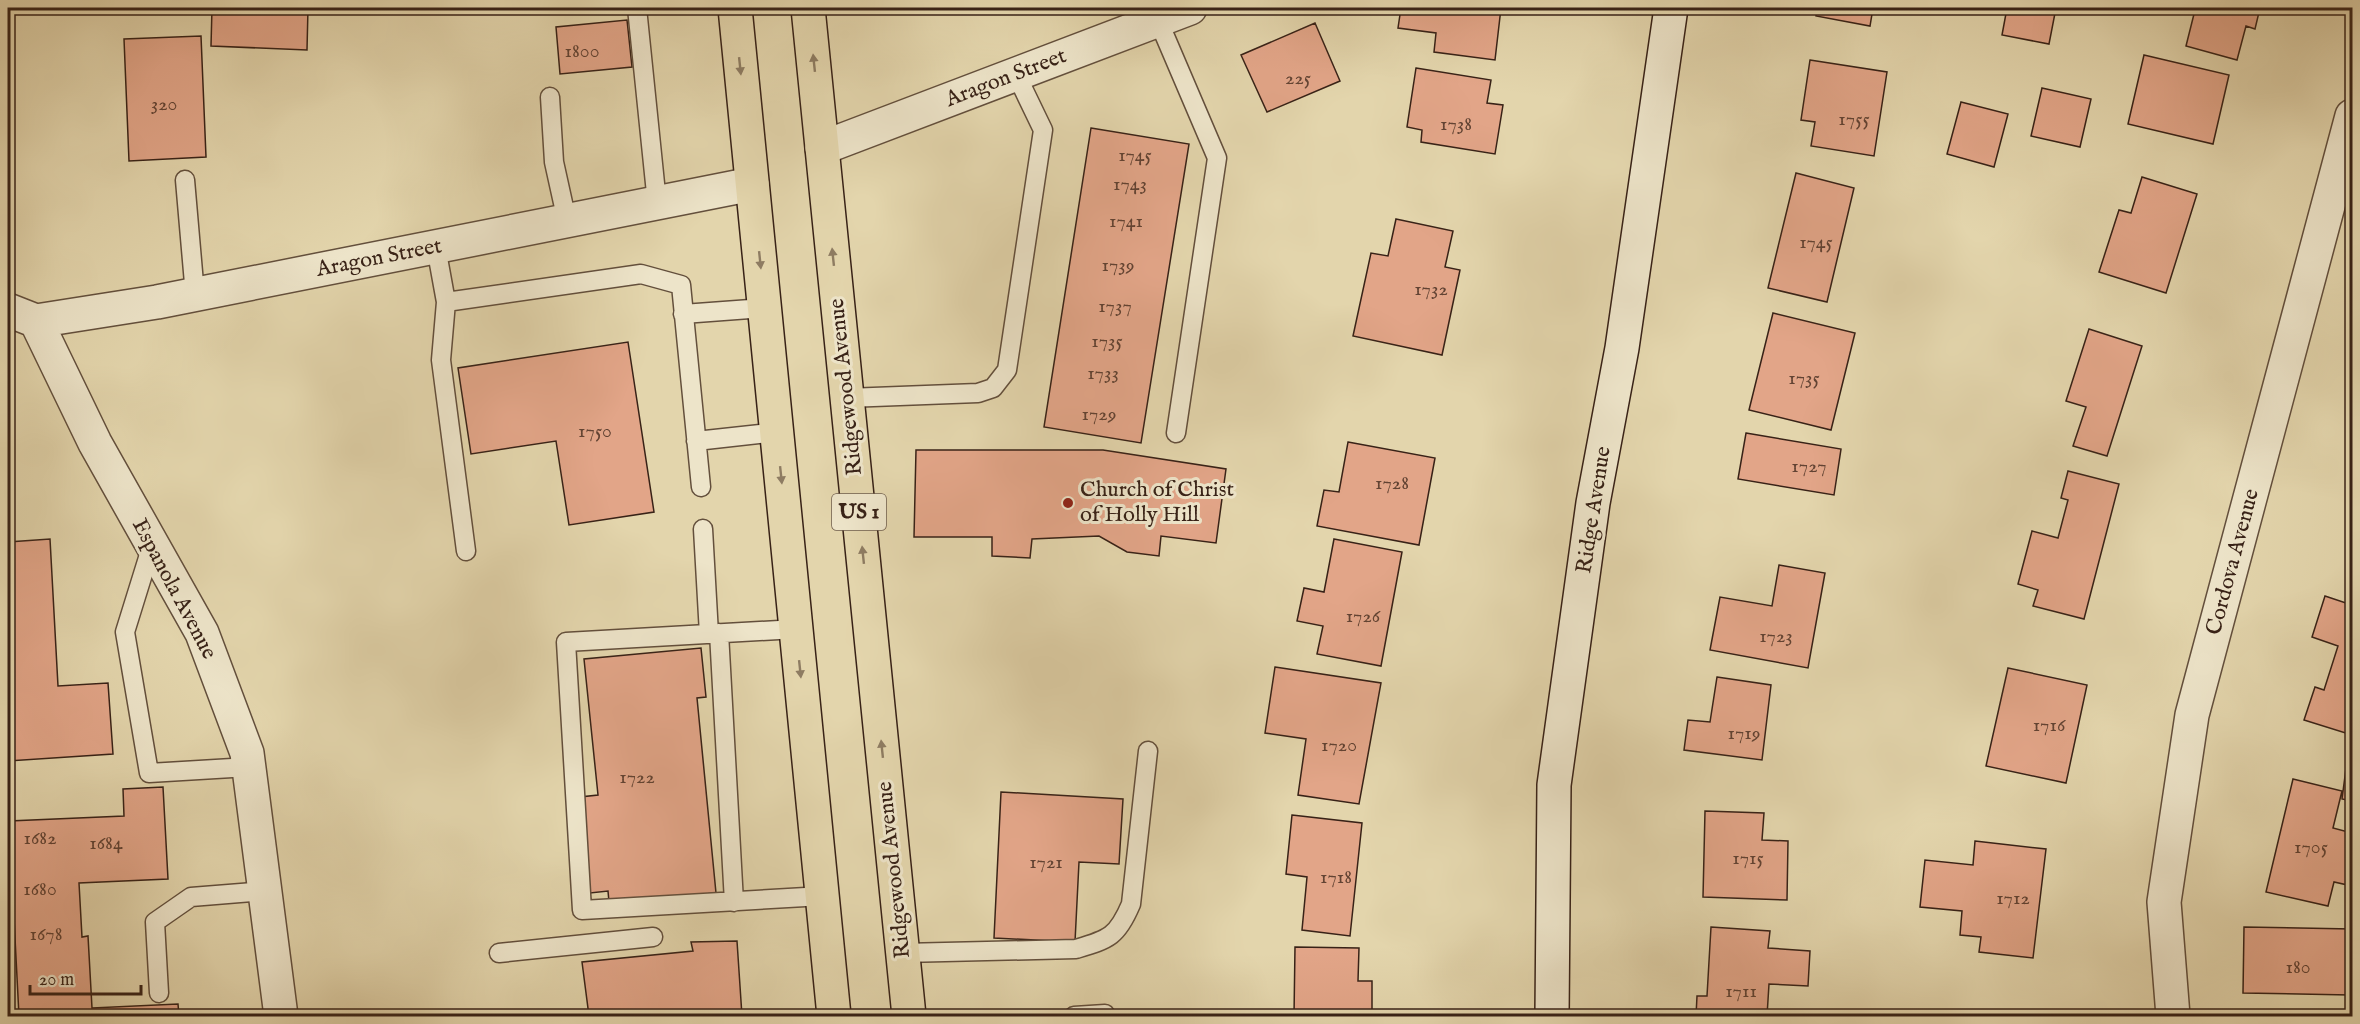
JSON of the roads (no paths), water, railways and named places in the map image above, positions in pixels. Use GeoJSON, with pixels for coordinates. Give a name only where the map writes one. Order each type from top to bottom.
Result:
{"type":"FeatureCollection","features":[{"type":"Feature","properties":{"kind":"main road"},"geometry":{"type":"LineString","coordinates":[[735,8],[834,1017]]}},
{"type":"Feature","properties":{"kind":"main road","name":"Ridgewood Avenue"},"geometry":{"type":"LineString","coordinates":[[808,8],[909,1017]]}},
{"type":"Feature","properties":{"kind":"street","name":"Aragon Street"},"geometry":{"type":"LineString","coordinates":[[822,148],[1190,8]]}},
{"type":"Feature","properties":{"kind":"street","name":"Ridge Avenue"},"geometry":{"type":"LineString","coordinates":[[1552,1017],[1554,785],[1593,503],[1622,348],[1671,8]]}},
{"type":"Feature","properties":{"kind":"street","name":"Cordova Avenue"},"geometry":{"type":"LineString","coordinates":[[2173,1017],[2164,902],[2192,716],[2352,116]]}},
{"type":"Feature","properties":{"kind":"street","name":"Aragon Street"},"geometry":{"type":"LineString","coordinates":[[22,316],[195,295],[752,184]]}},
{"type":"Feature","properties":{"kind":"street","name":"Espanola Avenue"},"geometry":{"type":"LineString","coordinates":[[22,316],[202,633],[247,753],[281,1017]]}},
{"type":"Feature","properties":{"kind":"lane"},"geometry":{"type":"LineString","coordinates":[[638,8],[657,203]]}},
{"type":"Feature","properties":{"kind":"lane"},"geometry":{"type":"LineString","coordinates":[[1158,20],[1217,158],[1176,433]]}},
{"type":"Feature","properties":{"kind":"lane"},"geometry":{"type":"LineString","coordinates":[[847,398],[978,393],[993,388],[1007,370],[1043,130],[1016,74]]}},
{"type":"Feature","properties":{"kind":"lane"},"geometry":{"type":"LineString","coordinates":[[550,97],[554,162],[567,221]]}},
{"type":"Feature","properties":{"kind":"lane"},"geometry":{"type":"LineString","coordinates":[[185,180],[195,295]]}},
{"type":"Feature","properties":{"kind":"lane"},"geometry":{"type":"LineString","coordinates":[[436,247],[446,302],[441,360],[466,551]]}},
{"type":"Feature","properties":{"kind":"lane"},"geometry":{"type":"LineString","coordinates":[[446,302],[641,274],[681,285],[701,487]]}},
{"type":"Feature","properties":{"kind":"lane"},"geometry":{"type":"LineString","coordinates":[[684,314],[764,308]]}},
{"type":"Feature","properties":{"kind":"lane"},"geometry":{"type":"LineString","coordinates":[[696,441],[777,432]]}},
{"type":"Feature","properties":{"kind":"lane"},"geometry":{"type":"LineString","coordinates":[[703,529],[714,634],[734,902]]}},
{"type":"Feature","properties":{"kind":"lane"},"geometry":{"type":"LineString","coordinates":[[152,544],[125,632],[149,773],[249,767]]}},
{"type":"Feature","properties":{"kind":"lane"},"geometry":{"type":"LineString","coordinates":[[796,629],[566,642],[582,910],[823,896]]}},
{"type":"Feature","properties":{"kind":"lane"},"geometry":{"type":"LineString","coordinates":[[903,952],[1076,949],[1103,941],[1121,927],[1131,904],[1148,751]]}},
{"type":"Feature","properties":{"kind":"lane"},"geometry":{"type":"LineString","coordinates":[[159,993],[155,922],[191,897],[265,891]]}},
{"type":"Feature","properties":{"kind":"lane"},"geometry":{"type":"LineString","coordinates":[[499,953],[653,937]]}},
{"type":"Feature","properties":{"kind":"lane"},"geometry":{"type":"LineString","coordinates":[[1074,1017],[1105,1014]]}},
{"type":"Feature","properties":{"kind":"place","name":"Church of Christ of Holly Hill"},"geometry":{"type":"Point","coordinates":[1068,503]}}]}
